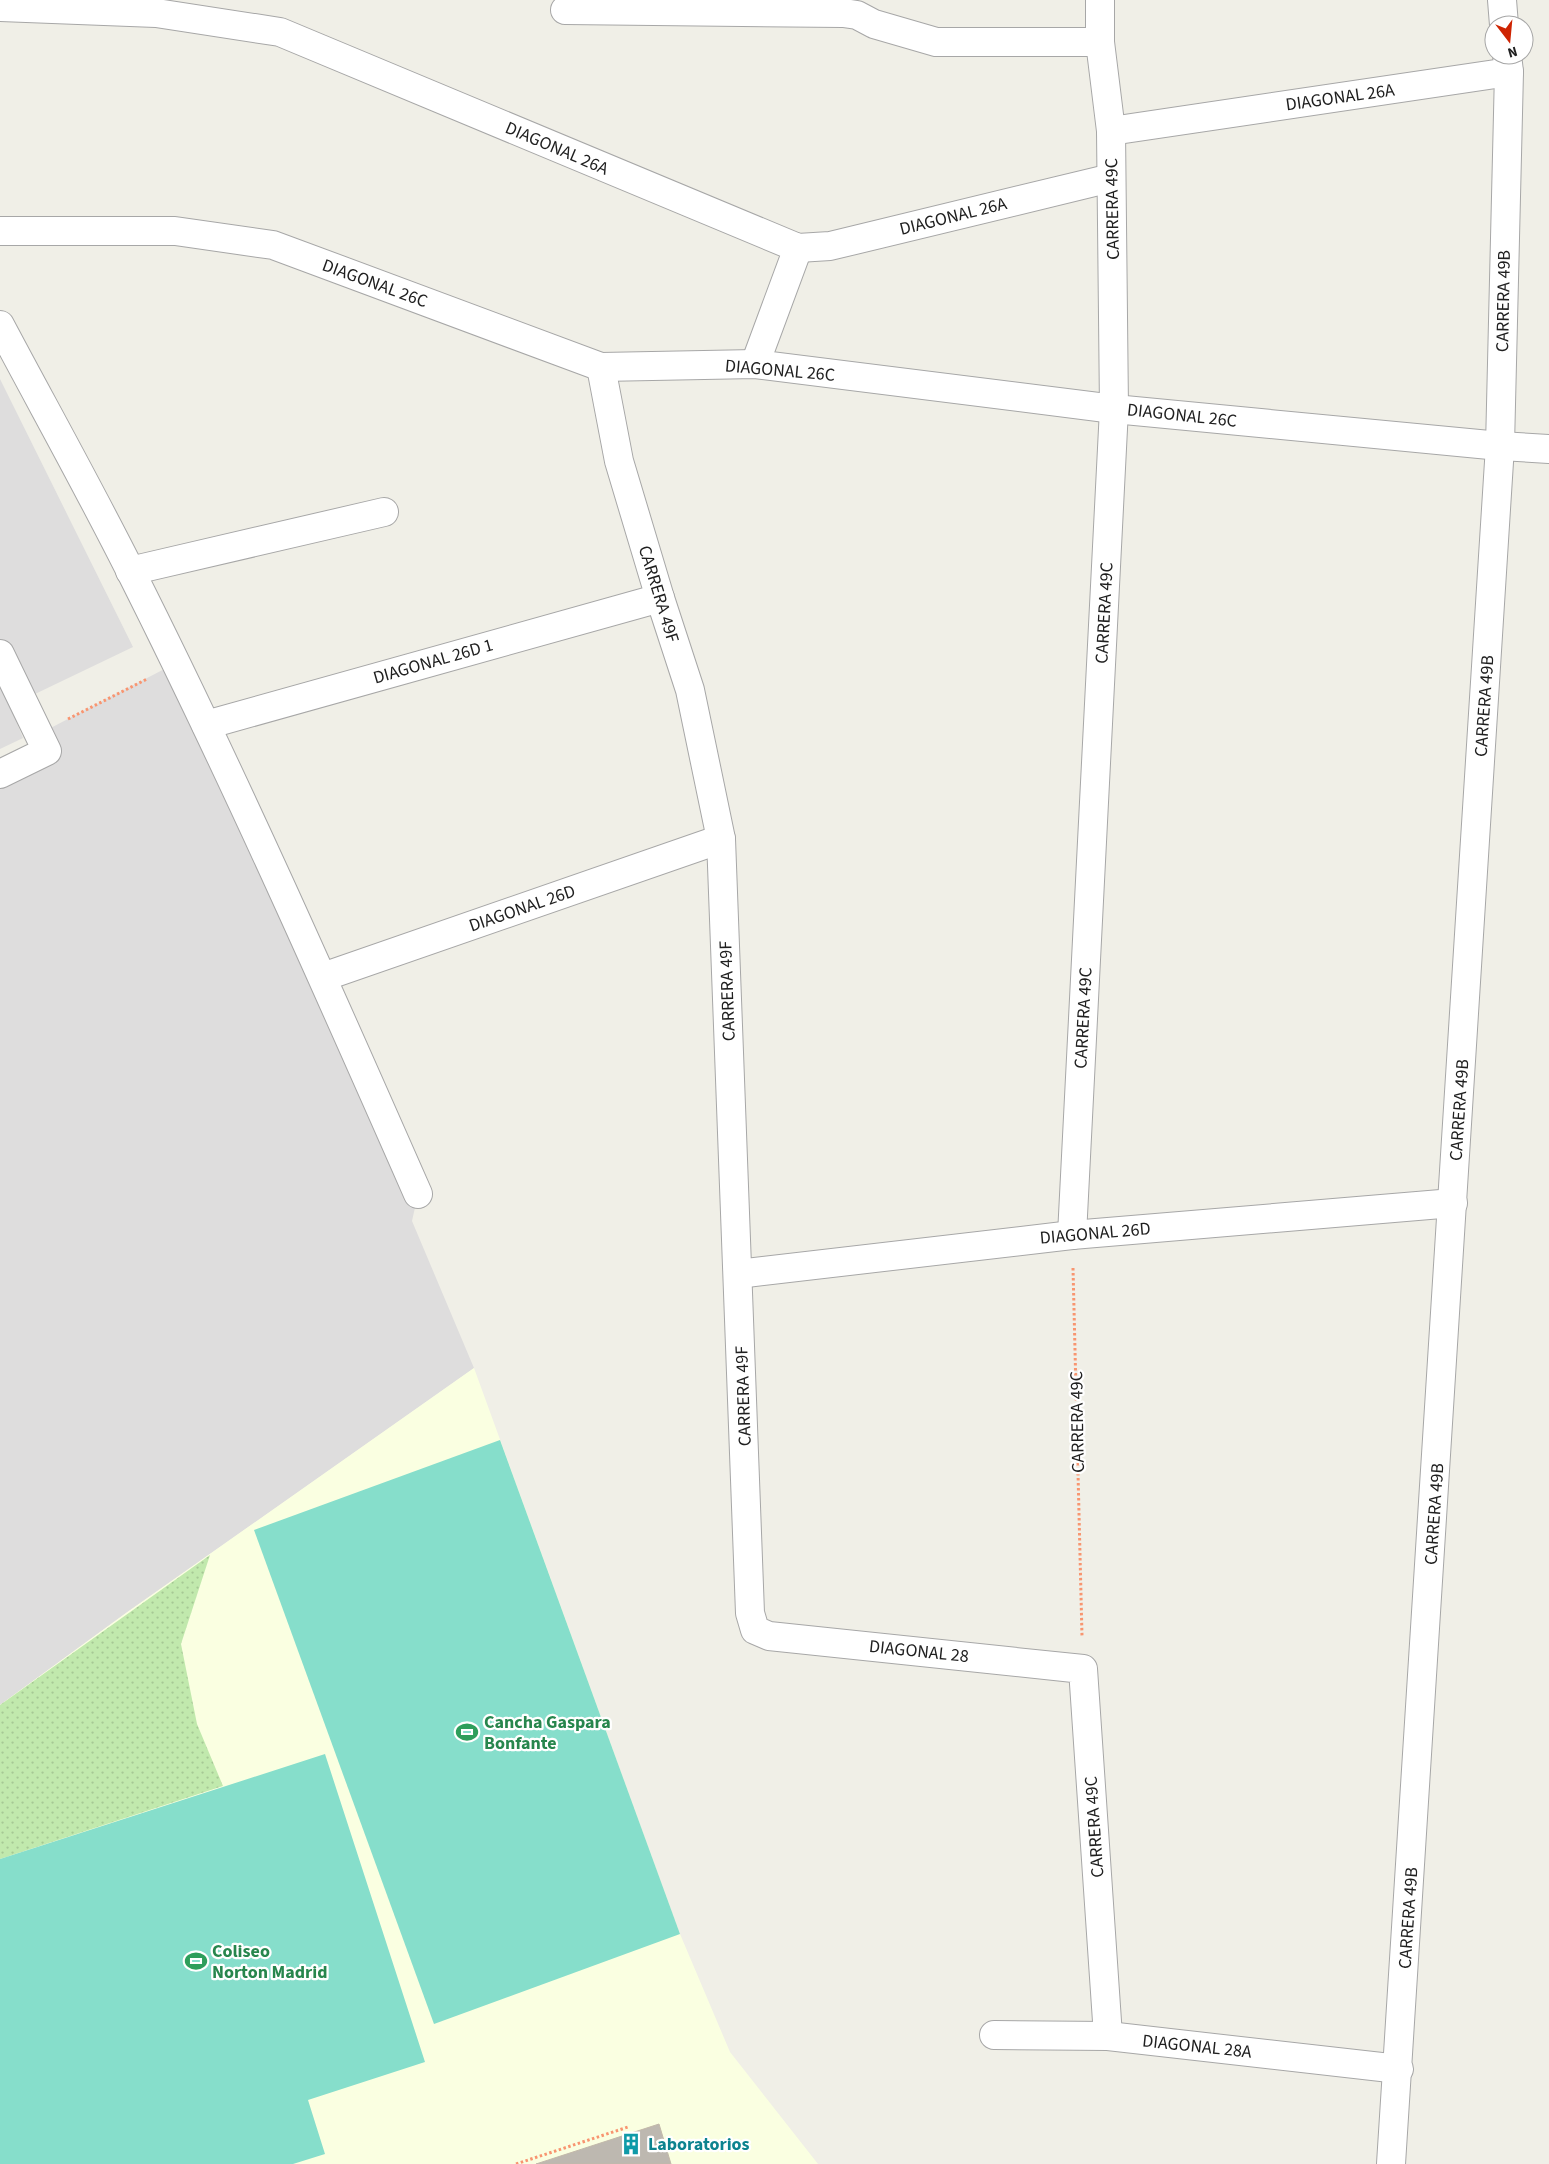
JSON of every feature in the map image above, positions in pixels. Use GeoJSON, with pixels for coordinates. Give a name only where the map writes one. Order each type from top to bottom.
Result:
{"type":"FeatureCollection","features":[{"type":"Feature","properties":{"kind":"street","name":"CARRERA 49C"},"geometry":{"type":"LineString","coordinates":[[1072,1234],[1114,408],[1111,131],[1100,42],[1100,0]]}},
{"type":"Feature","properties":{"kind":"street"},"geometry":{"type":"LineString","coordinates":[[1502,0],[1503,15]]}},
{"type":"Feature","properties":{"kind":"street","name":"DIAGONAL 26A"},"geometry":{"type":"LineString","coordinates":[[0,7],[156,13],[280,32],[798,248],[830,246],[1111,178]]}},
{"type":"Feature","properties":{"kind":"street"},"geometry":{"type":"LineString","coordinates":[[565,10],[843,13],[857,15],[874,24],[936,42],[1100,42]]}},
{"type":"Feature","properties":{"kind":"street","name":"DIAGONAL 26A"},"geometry":{"type":"LineString","coordinates":[[1111,131],[1496,65]]}},
{"type":"Feature","properties":{"kind":"street","name":"CARRERA 49B"},"geometry":{"type":"LineString","coordinates":[[1391,2164],[1399,2069],[1500,446],[1508,65]]}},
{"type":"Feature","properties":{"kind":"street","name":"DIAGONAL 26C"},"geometry":{"type":"LineString","coordinates":[[0,231],[174,231],[272,245],[601,367],[755,364],[1114,408],[1500,446],[1549,449]]}},
{"type":"Feature","properties":{"kind":"street"},"geometry":{"type":"LineString","coordinates":[[755,364],[798,248]]}},
{"type":"Feature","properties":{"kind":"street"},"geometry":{"type":"LineString","coordinates":[[0,326],[130,571],[206,725],[323,977],[418,1194]]}},
{"type":"Feature","properties":{"kind":"street","name":"CARRERA 49F"},"geometry":{"type":"LineString","coordinates":[[601,367],[619,461],[692,698],[721,839],[750,1614],[755,1630]]}},
{"type":"Feature","properties":{"kind":"street"},"geometry":{"type":"LineString","coordinates":[[130,571],[384,512]]}},
{"type":"Feature","properties":{"kind":"street","name":"DIAGONAL 26D 1"},"geometry":{"type":"LineString","coordinates":[[206,725],[660,598]]}},
{"type":"Feature","properties":{"kind":"street"},"geometry":{"type":"LineString","coordinates":[[0,654],[47,751],[0,774]]}},
{"type":"Feature","properties":{"kind":"street","name":"DIAGONAL 26D"},"geometry":{"type":"LineString","coordinates":[[323,977],[721,839]]}},
{"type":"Feature","properties":{"kind":"street","name":"DIAGONAL 26D"},"geometry":{"type":"LineString","coordinates":[[738,1274],[1072,1234],[1453,1203]]}},
{"type":"Feature","properties":{"kind":"street","name":"DIAGONAL 28"},"geometry":{"type":"LineString","coordinates":[[755,1630],[769,1636],[1083,1669]]}},
{"type":"Feature","properties":{"kind":"street","name":"CARRERA 49C"},"geometry":{"type":"LineString","coordinates":[[1083,1669],[1108,2036]]}},
{"type":"Feature","properties":{"kind":"street","name":"DIAGONAL 28A"},"geometry":{"type":"LineString","coordinates":[[994,2035],[1108,2036],[1399,2069]]}},
{"type":"Feature","properties":{"kind":"path"},"geometry":{"type":"LineString","coordinates":[[73,716],[144,680]]}},
{"type":"Feature","properties":{"kind":"path","name":"CARRERA 49C"},"geometry":{"type":"LineString","coordinates":[[1072,1234],[1083,1669]]}},
{"type":"Feature","properties":{"kind":"path"},"geometry":{"type":"LineString","coordinates":[[516,2164],[628,2127]]}},
{"type":"Feature","properties":{"kind":"shaded area"},"geometry":{"type":"Polygon","coordinates":[[[0,379],[133,647],[10,706],[23,738],[0,749],[0,379]]]}},
{"type":"Feature","properties":{"kind":"shaded area"},"geometry":{"type":"Polygon","coordinates":[[[176,663],[418,1194],[412,1221],[474,1368],[126,1613],[0,1705],[0,774],[39,734],[176,663]]]}},
{"type":"Feature","properties":{"kind":"shaded area"},"geometry":{"type":"Polygon","coordinates":[[[474,1368],[680,1934],[730,2052],[818,2164],[0,2164],[0,1705],[126,1613],[474,1368]]]}},
{"type":"Feature","properties":{"kind":"shaded area","name":"Cancha Gaspara Bonfante"},"geometry":{"type":"Polygon","coordinates":[[[500,1440],[680,1934],[434,2024],[254,1530],[500,1440]]]}},
{"type":"Feature","properties":{"kind":"shaded area","name":"Coliseo Norton Madrid"},"geometry":{"type":"Polygon","coordinates":[[[325,1754],[425,2062],[308,2100],[325,2154],[293,2164],[0,2164],[0,1859],[325,1754]]]}},
{"type":"Feature","properties":{"kind":"green space"},"geometry":{"type":"Polygon","coordinates":[[[210,1555],[181,1644],[197,1724],[223,1786],[0,1859],[0,1705],[210,1555]]]}},
{"type":"Feature","properties":{"kind":"building","name":"Laboratorios"},"geometry":{"type":"Polygon","coordinates":[[[659,2124],[671,2164],[536,2164],[659,2124]]]}},
{"type":"Feature","properties":{"kind":"place","name":"Cancha Gaspara Bonfante"},"geometry":{"type":"Point","coordinates":[467,1732]}},
{"type":"Feature","properties":{"kind":"place","name":"Coliseo Norton Madrid"},"geometry":{"type":"Point","coordinates":[196,1961]}},
{"type":"Feature","properties":{"kind":"place","name":"Laboratorios"},"geometry":{"type":"Point","coordinates":[631,2144]}}]}
